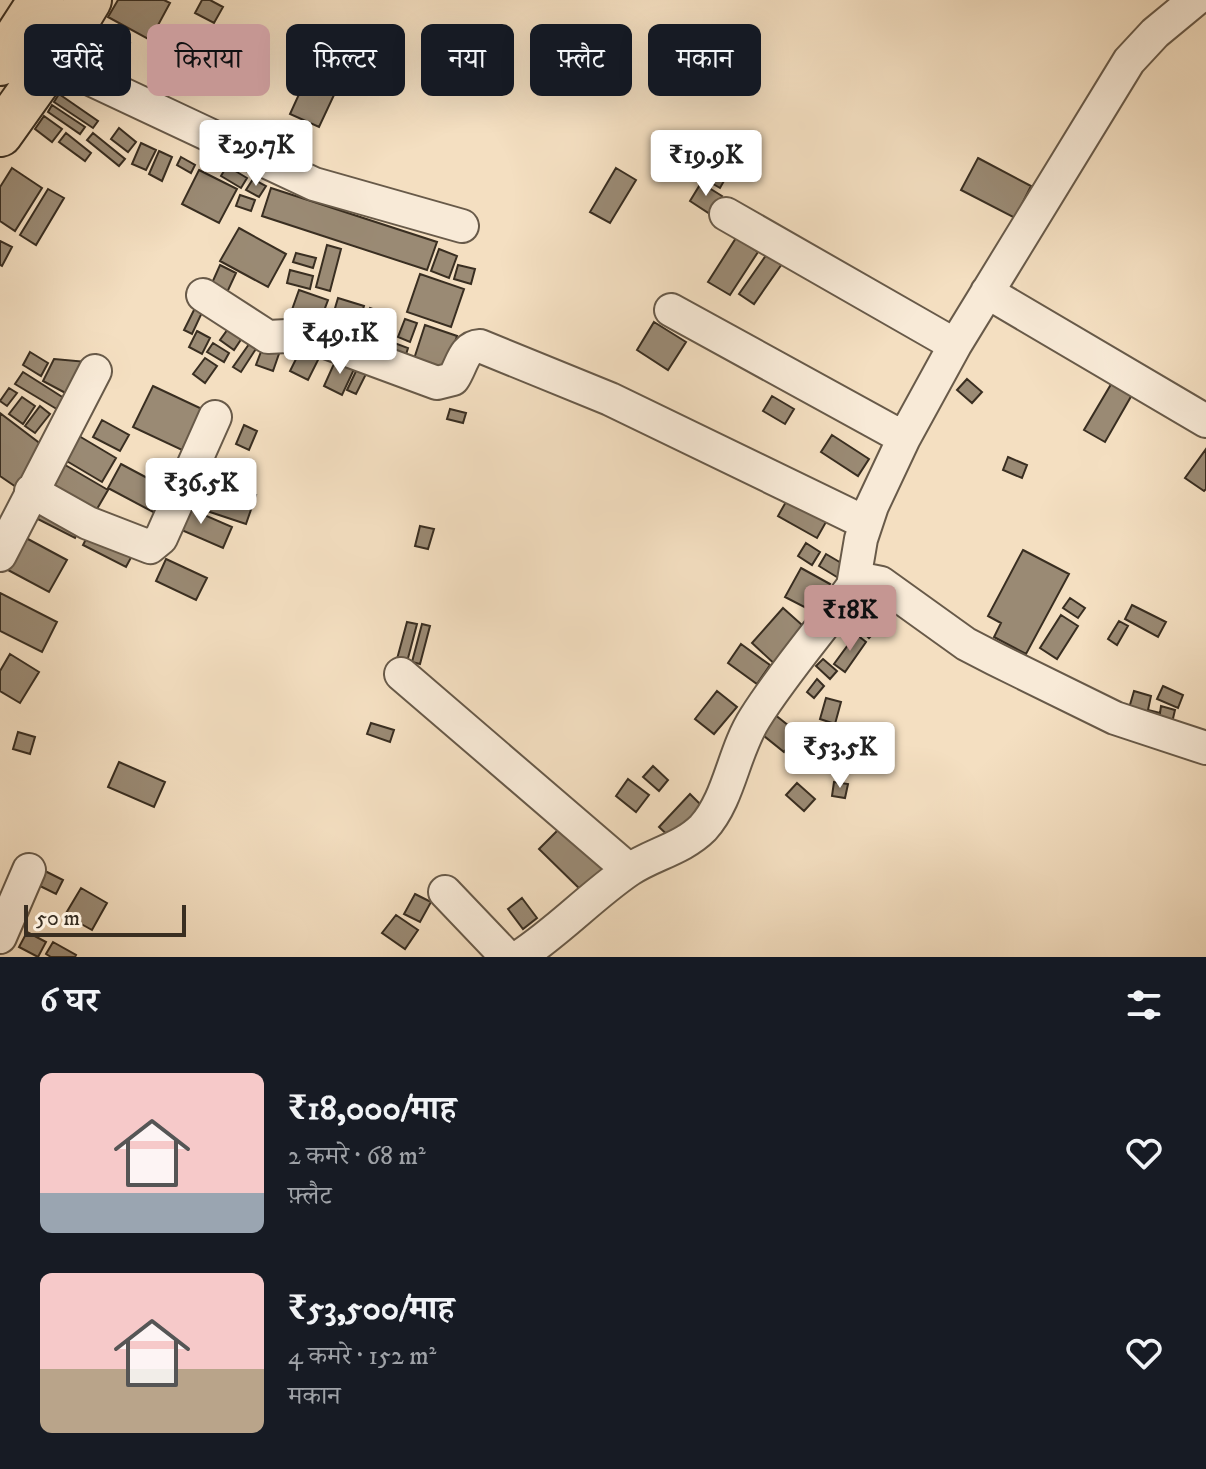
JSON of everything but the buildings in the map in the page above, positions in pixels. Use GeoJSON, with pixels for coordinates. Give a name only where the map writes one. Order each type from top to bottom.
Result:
{"type":"FeatureCollection","features":[{"type":"Feature","properties":{"kind":"highway"},"geometry":{"type":"LineString","coordinates":[[0,63],[41,0]]}},
{"type":"Feature","properties":{"kind":"highway"},"geometry":{"type":"LineString","coordinates":[[74,24],[89,0]]}},
{"type":"Feature","properties":{"kind":"highway"},"geometry":{"type":"LineString","coordinates":[[0,134],[27,96]]}},
{"type":"Feature","properties":{"kind":"street"},"geometry":{"type":"LineString","coordinates":[[519,957],[542,942],[629,870],[681,845],[702,828],[717,807],[738,749],[755,718],[853,586],[866,523],[904,438],[955,345],[1129,61],[1155,33],[1195,0]]}},
{"type":"Feature","properties":{"kind":"street"},"geometry":{"type":"LineString","coordinates":[[127,96],[314,184],[462,226]]}},
{"type":"Feature","properties":{"kind":"street"},"geometry":{"type":"LineString","coordinates":[[726,214],[955,345]]}},
{"type":"Feature","properties":{"kind":"street"},"geometry":{"type":"LineString","coordinates":[[987,292],[1206,421]]}},
{"type":"Feature","properties":{"kind":"street"},"geometry":{"type":"LineString","coordinates":[[203,295],[268,337],[307,335],[437,383],[453,379],[466,352],[472,346],[480,346],[610,399],[866,523]]}},
{"type":"Feature","properties":{"kind":"street"},"geometry":{"type":"LineString","coordinates":[[671,310],[904,438]]}},
{"type":"Feature","properties":{"kind":"street"},"geometry":{"type":"LineString","coordinates":[[0,555],[95,371]]}},
{"type":"Feature","properties":{"kind":"street"},"geometry":{"type":"LineString","coordinates":[[31,491],[88,523],[150,547],[161,538],[215,417]]}},
{"type":"Feature","properties":{"kind":"street"},"geometry":{"type":"LineString","coordinates":[[853,586],[866,580],[881,583],[966,644],[995,659],[1115,718],[1206,748]]}},
{"type":"Feature","properties":{"kind":"street"},"geometry":{"type":"LineString","coordinates":[[401,674],[629,870]]}},
{"type":"Feature","properties":{"kind":"street"},"geometry":{"type":"LineString","coordinates":[[0,937],[29,870]]}},
{"type":"Feature","properties":{"kind":"street"},"geometry":{"type":"LineString","coordinates":[[445,892],[507,957]]}}]}
